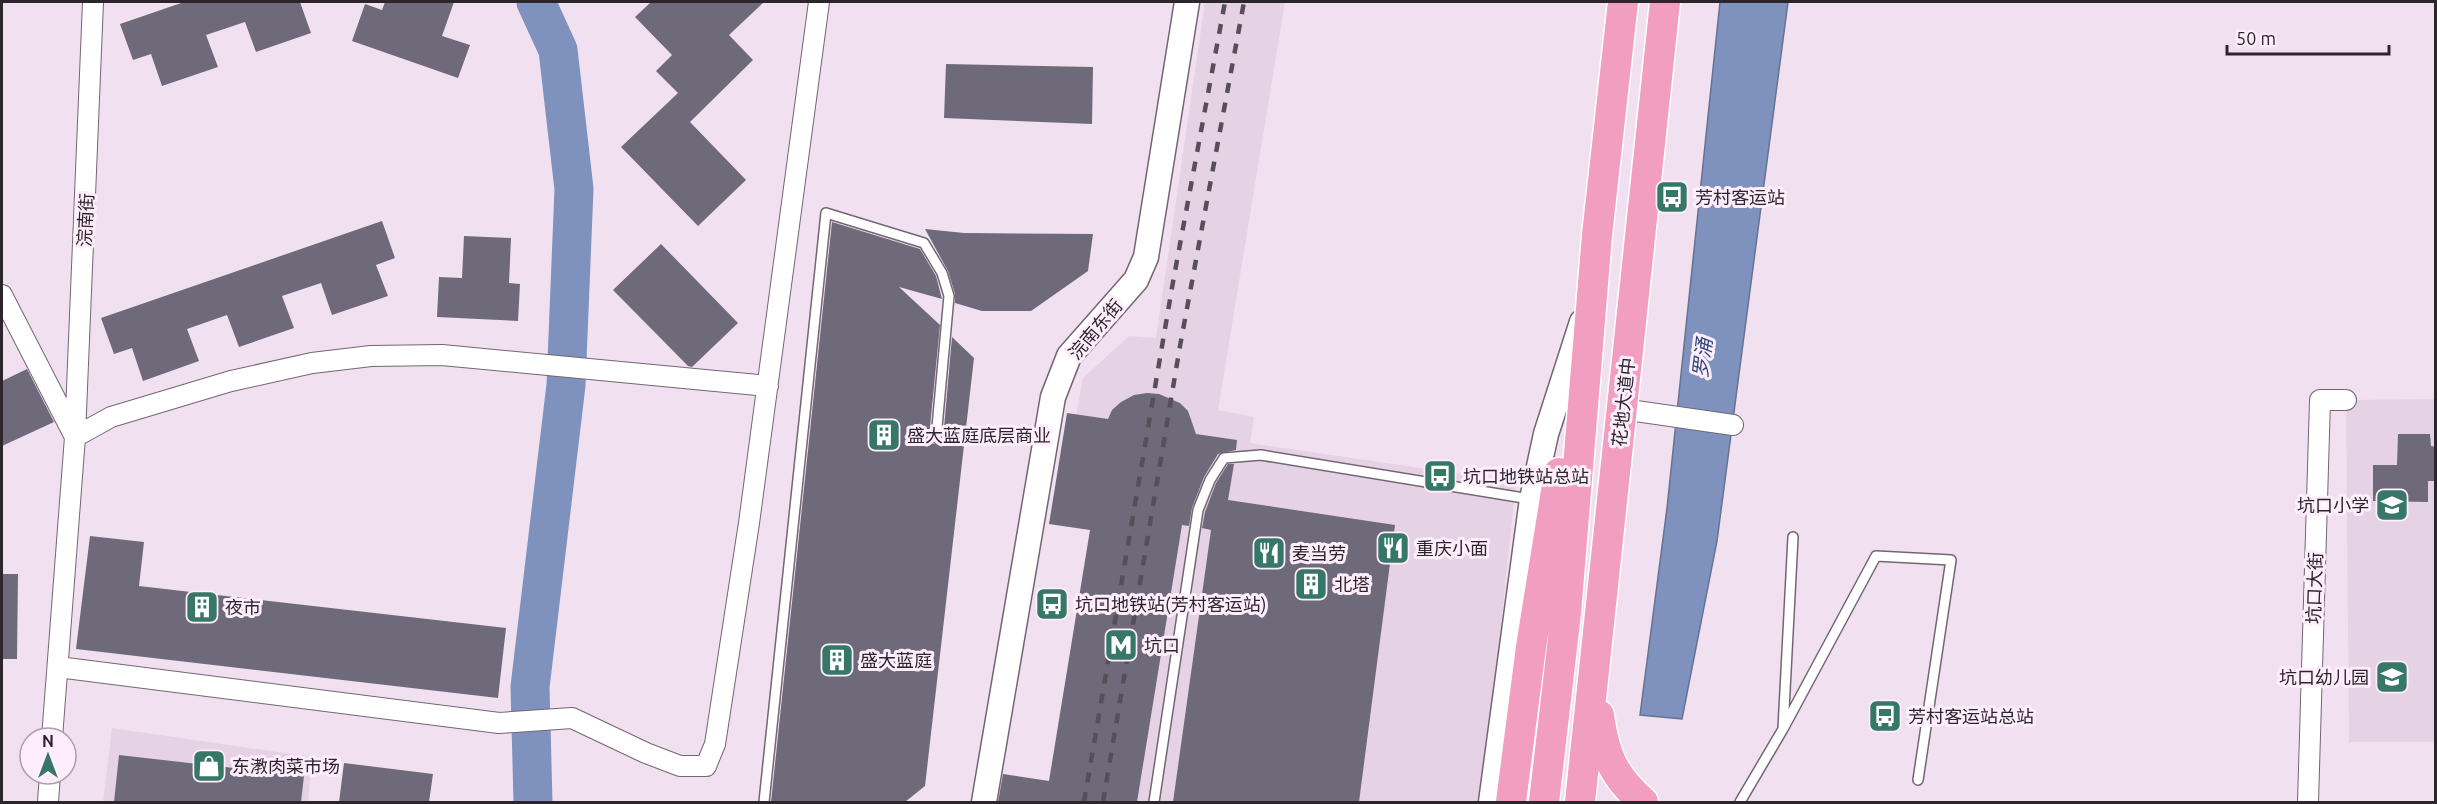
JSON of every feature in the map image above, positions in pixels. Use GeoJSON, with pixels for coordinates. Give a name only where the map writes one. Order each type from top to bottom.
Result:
{"type":"FeatureCollection","features":[{"type":"Feature","properties":{"kind":"main road"},"geometry":{"type":"LineString","coordinates":[[1544,802],[1566,613],[1597,236],[1623,2]]}},
{"type":"Feature","properties":{"kind":"main road","name":"花地大道中"},"geometry":{"type":"LineString","coordinates":[[1580,802],[1595,680],[1665,2]]}},
{"type":"Feature","properties":{"kind":"main road"},"geometry":{"type":"LineString","coordinates":[[1511,802],[1531,647],[1597,236]]}},
{"type":"Feature","properties":{"kind":"main road"},"geometry":{"type":"LineString","coordinates":[[1595,680],[1602,739],[1610,762],[1633,794]]}},
{"type":"Feature","properties":{"kind":"street","name":"浣南街"},"geometry":{"type":"LineString","coordinates":[[53,726],[75,438],[93,2]]}},
{"type":"Feature","properties":{"kind":"street"},"geometry":{"type":"LineString","coordinates":[[58,667],[499,723],[572,718],[646,753],[680,766],[706,766],[715,744],[768,386],[819,2]]}},
{"type":"Feature","properties":{"kind":"street","name":"浣南东街"},"geometry":{"type":"LineString","coordinates":[[984,802],[1053,397],[1068,356],[1137,280],[1146,257],[1187,2]]}},
{"type":"Feature","properties":{"kind":"street"},"geometry":{"type":"LineString","coordinates":[[2,295],[75,438],[111,417],[231,381],[312,363],[371,356],[442,355],[768,386]]}},
{"type":"Feature","properties":{"kind":"street"},"geometry":{"type":"LineString","coordinates":[[1491,802],[1532,500],[1546,434],[1585,314]]}},
{"type":"Feature","properties":{"kind":"street","name":"坑口大街"},"geometry":{"type":"LineString","coordinates":[[2308,802],[2320,400],[2346,400]]}},
{"type":"Feature","properties":{"kind":"street"},"geometry":{"type":"LineString","coordinates":[[1622,409],[1733,425]]}},
{"type":"Feature","properties":{"kind":"street"},"geometry":{"type":"LineString","coordinates":[[48,802],[49,786]]}},
{"type":"Feature","properties":{"kind":"lane"},"geometry":{"type":"LineString","coordinates":[[764,802],[826,213],[924,243],[942,273],[949,296],[936,438]]}},
{"type":"Feature","properties":{"kind":"lane"},"geometry":{"type":"LineString","coordinates":[[1154,802],[1198,510],[1210,480],[1224,458],[1261,456],[1532,500]]}},
{"type":"Feature","properties":{"kind":"lane"},"geometry":{"type":"LineString","coordinates":[[1783,729],[1793,537]]}},
{"type":"Feature","properties":{"kind":"lane"},"geometry":{"type":"LineString","coordinates":[[1740,802],[1783,729],[1876,556],[1951,560],[1918,780]]}},
{"type":"Feature","properties":{"kind":"shaded area"},"geometry":{"type":"Polygon","coordinates":[[[1205,2],[1285,2],[1218,410],[1254,417],[1250,443],[1516,482],[1497,665],[1478,802],[1134,802],[1171,563],[1196,434],[1076,415],[1083,378],[1129,336],[1156,338],[1205,2]]]}},
{"type":"Feature","properties":{"kind":"shaded area","name":"坑口小学"},"geometry":{"type":"Polygon","coordinates":[[[2435,399],[2435,742],[2349,742],[2346,400],[2435,399]]]}},
{"type":"Feature","properties":{"kind":"shaded area","name":"东漖肉菜市场"},"geometry":{"type":"Polygon","coordinates":[[[112,728],[312,757],[308,802],[103,802],[112,728]]]}},
{"type":"Feature","properties":{"kind":"water","name":"罗涌"},"geometry":{"type":"Polygon","coordinates":[[[1720,2],[1788,2],[1717,541],[1682,719],[1640,715],[1667,508],[1720,2]]]}},
{"type":"Feature","properties":{"kind":"building"},"geometry":{"type":"Polygon","coordinates":[[[184,2],[300,2],[311,33],[256,52],[245,22],[206,35],[218,67],[162,86],[151,54],[133,60],[120,24],[184,2]]]}},
{"type":"Feature","properties":{"kind":"building"},"geometry":{"type":"Polygon","coordinates":[[[385,2],[454,2],[442,36],[470,45],[458,78],[352,41],[365,4],[382,10],[385,2]]]}},
{"type":"Feature","properties":{"kind":"building"},"geometry":{"type":"Polygon","coordinates":[[[651,2],[764,2],[729,35],[753,60],[690,122],[746,180],[698,226],[621,147],[678,93],[656,71],[672,55],[635,17],[651,2]]]}},
{"type":"Feature","properties":{"kind":"building"},"geometry":{"type":"Polygon","coordinates":[[[946,64],[1093,67],[1092,124],[944,118],[946,64]]]}},
{"type":"Feature","properties":{"kind":"building"},"geometry":{"type":"Polygon","coordinates":[[[382,221],[395,258],[376,265],[388,296],[332,315],[321,283],[282,296],[294,328],[239,347],[227,315],[187,329],[199,361],[143,381],[132,348],[114,354],[101,318],[382,221]]]}},
{"type":"Feature","properties":{"kind":"building","name":"盛大蓝庭底层商业"},"geometry":{"type":"Polygon","coordinates":[[[832,222],[920,249],[936,276],[942,299],[899,287],[940,325],[929,437],[933,444],[939,444],[943,439],[952,337],[974,358],[925,786],[905,802],[771,802],[832,222]]]}},
{"type":"Feature","properties":{"kind":"building"},"geometry":{"type":"Polygon","coordinates":[[[925,229],[964,233],[1093,234],[1088,271],[1031,311],[982,311],[955,303],[955,294],[948,271],[925,229]]]}},
{"type":"Feature","properties":{"kind":"building"},"geometry":{"type":"Polygon","coordinates":[[[464,236],[511,238],[509,283],[520,284],[518,321],[437,317],[439,277],[462,278],[464,236]]]}},
{"type":"Feature","properties":{"kind":"building"},"geometry":{"type":"Polygon","coordinates":[[[661,244],[738,323],[692,367],[688,366],[613,290],[661,244]]]}},
{"type":"Feature","properties":{"kind":"building"},"geometry":{"type":"Polygon","coordinates":[[[27,369],[54,422],[2,446],[2,381],[27,369]]]}},
{"type":"Feature","properties":{"kind":"building","name":"坑口"},"geometry":{"type":"Polygon","coordinates":[[[1159,394],[1180,403],[1188,411],[1196,434],[1237,440],[1236,450],[1218,454],[1204,477],[1192,508],[1189,526],[1182,525],[1137,802],[998,802],[1003,774],[1049,781],[1090,530],[1049,524],[1067,413],[1108,419],[1112,410],[1121,402],[1134,395],[1159,394]]]}},
{"type":"Feature","properties":{"kind":"building"},"geometry":{"type":"Polygon","coordinates":[[[2398,434],[2430,434],[2431,446],[2436,447],[2436,481],[2428,481],[2428,502],[2373,501],[2373,465],[2397,465],[2398,434]]]}},
{"type":"Feature","properties":{"kind":"building"},"geometry":{"type":"Polygon","coordinates":[[[1228,464],[1234,464],[1228,500],[1395,525],[1359,802],[1173,802],[1211,530],[1202,528],[1205,512],[1216,483],[1228,464]]]}},
{"type":"Feature","properties":{"kind":"building","name":"夜市"},"geometry":{"type":"Polygon","coordinates":[[[90,536],[144,542],[139,586],[506,628],[498,698],[76,649],[90,536]]]}},
{"type":"Feature","properties":{"kind":"building"},"geometry":{"type":"Polygon","coordinates":[[[2,574],[18,574],[17,659],[2,659],[2,574]]]}},
{"type":"Feature","properties":{"kind":"building","name":"东漖肉菜市场"},"geometry":{"type":"Polygon","coordinates":[[[119,755],[304,776],[301,802],[114,802],[119,755]]]}},
{"type":"Feature","properties":{"kind":"building"},"geometry":{"type":"Polygon","coordinates":[[[344,763],[433,774],[429,802],[339,802],[344,763]]]}},
{"type":"Feature","properties":{"kind":"waterway"},"geometry":{"type":"LineString","coordinates":[[533,802],[530,687],[566,385],[574,189],[558,50],[536,2]]}},
{"type":"Feature","properties":{"kind":"railway"},"geometry":{"type":"LineString","coordinates":[[1084,802],[1173,282],[1225,2]]}},
{"type":"Feature","properties":{"kind":"railway"},"geometry":{"type":"LineString","coordinates":[[1103,802],[1180,346],[1244,2]]}},
{"type":"Feature","properties":{"kind":"place","name":"芳村客运站"},"geometry":{"type":"Point","coordinates":[1672,197]}},
{"type":"Feature","properties":{"kind":"place","name":"盛大蓝庭底层商业"},"geometry":{"type":"Point","coordinates":[884,435]}},
{"type":"Feature","properties":{"kind":"place","name":"坑口地铁站总站"},"geometry":{"type":"Point","coordinates":[1440,476]}},
{"type":"Feature","properties":{"kind":"place","name":"坑口小学"},"geometry":{"type":"Point","coordinates":[2392,505]}},
{"type":"Feature","properties":{"kind":"place","name":"重庆小面"},"geometry":{"type":"Point","coordinates":[1393,548]}},
{"type":"Feature","properties":{"kind":"place","name":"麦当劳"},"geometry":{"type":"Point","coordinates":[1269,553]}},
{"type":"Feature","properties":{"kind":"place","name":"北塔"},"geometry":{"type":"Point","coordinates":[1311,584]}},
{"type":"Feature","properties":{"kind":"place","name":"坑口地铁站(芳村客运站)"},"geometry":{"type":"Point","coordinates":[1052,604]}},
{"type":"Feature","properties":{"kind":"place","name":"夜市"},"geometry":{"type":"Point","coordinates":[202,607]}},
{"type":"Feature","properties":{"kind":"place","name":"坑口"},"geometry":{"type":"Point","coordinates":[1121,645]}},
{"type":"Feature","properties":{"kind":"place","name":"盛大蓝庭"},"geometry":{"type":"Point","coordinates":[837,660]}},
{"type":"Feature","properties":{"kind":"place","name":"坑口幼儿园"},"geometry":{"type":"Point","coordinates":[2392,677]}},
{"type":"Feature","properties":{"kind":"place","name":"芳村客运站总站"},"geometry":{"type":"Point","coordinates":[1885,716]}},
{"type":"Feature","properties":{"kind":"place","name":"东漖肉菜市场"},"geometry":{"type":"Point","coordinates":[209,766]}}]}
